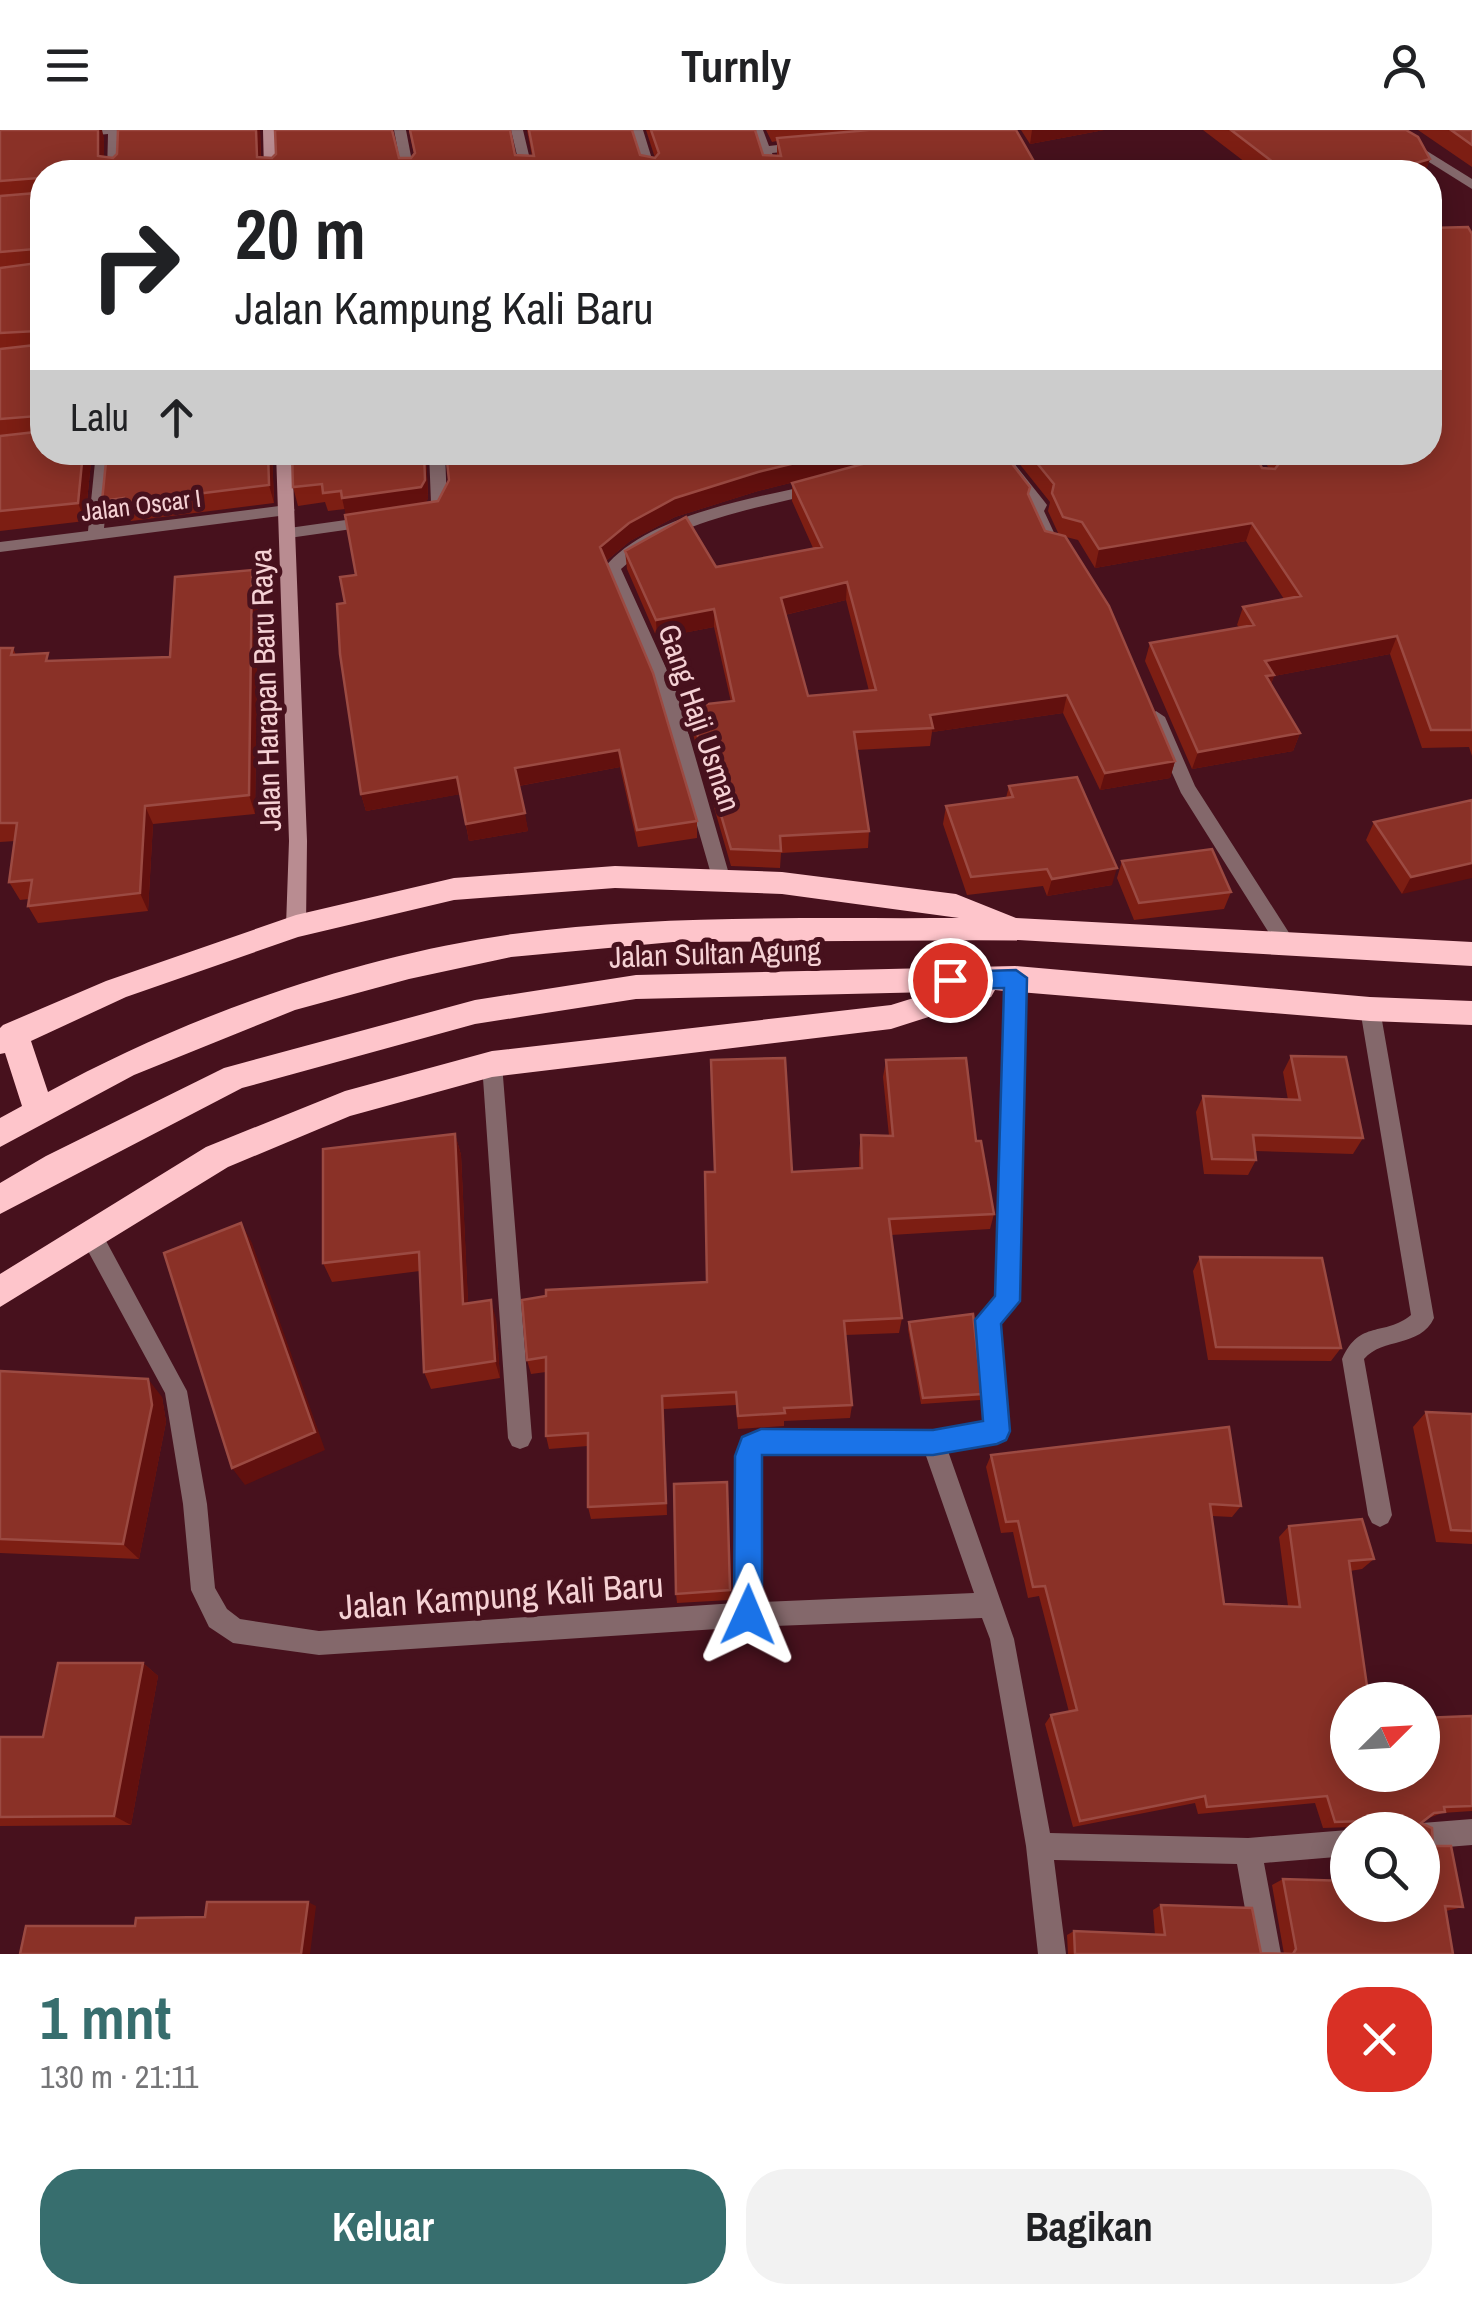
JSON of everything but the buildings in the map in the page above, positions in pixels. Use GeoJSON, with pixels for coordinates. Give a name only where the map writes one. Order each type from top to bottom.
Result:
{"type":"FeatureCollection","features":[{"type":"Feature","properties":{"kind":"highway"},"geometry":{"type":"LineString","coordinates":[[38,1111],[7,1038],[116,989],[296,926],[454,889],[615,877],[782,883],[956,905],[1018,929]]}},
{"type":"Feature","properties":{"kind":"highway","name":"Jalan Sultan Agung"},"geometry":{"type":"LineString","coordinates":[[0,1134],[123,1066],[290,1000],[511,946],[673,932],[1018,929],[1472,954]]}},
{"type":"Feature","properties":{"kind":"highway"},"geometry":{"type":"LineString","coordinates":[[0,1292],[217,1157],[344,1104],[492,1064],[890,1017],[1016,978]]}},
{"type":"Feature","properties":{"kind":"highway","name":"Jalan Sultan Agung"},"geometry":{"type":"LineString","coordinates":[[0,1200],[57,1166],[235,1076],[475,1012],[636,987],[1016,978],[1370,1009],[1472,1013]]}},
{"type":"Feature","properties":{"kind":"street"},"geometry":{"type":"LineString","coordinates":[[56,134],[112,130],[113,160]]}},
{"type":"Feature","properties":{"kind":"street"},"geometry":{"type":"LineString","coordinates":[[269,130],[270,160]]}},
{"type":"Feature","properties":{"kind":"street"},"geometry":{"type":"LineString","coordinates":[[400,130],[406,160]]}},
{"type":"Feature","properties":{"kind":"street"},"geometry":{"type":"LineString","coordinates":[[517,130],[524,160]]}},
{"type":"Feature","properties":{"kind":"street"},"geometry":{"type":"LineString","coordinates":[[637,130],[646,160]]}},
{"type":"Feature","properties":{"kind":"street"},"geometry":{"type":"LineString","coordinates":[[757,130],[768,160]]}},
{"type":"Feature","properties":{"kind":"street"},"geometry":{"type":"LineString","coordinates":[[1384,130],[1432,160]]}},
{"type":"Feature","properties":{"kind":"street"},"geometry":{"type":"LineString","coordinates":[[765,150],[824,144]]}},
{"type":"Feature","properties":{"kind":"street"},"geometry":{"type":"LineString","coordinates":[[1442,166],[1472,185]]}},
{"type":"Feature","properties":{"kind":"street"},"geometry":{"type":"LineString","coordinates":[[95,536],[103,465]]}},
{"type":"Feature","properties":{"kind":"street","name":"Jalan Harapan Baru Raya"},"geometry":{"type":"LineString","coordinates":[[285,465],[298,841],[296,926]]}},
{"type":"Feature","properties":{"kind":"street"},"geometry":{"type":"LineString","coordinates":[[407,517],[435,511],[440,499],[438,465]]}},
{"type":"Feature","properties":{"kind":"street"},"geometry":{"type":"LineString","coordinates":[[1007,465],[1039,505],[1036,511],[1050,544],[1069,546],[1079,562]]}},
{"type":"Feature","properties":{"kind":"street","name":"Gang Haji Usman"},"geometry":{"type":"LineString","coordinates":[[722,881],[667,690],[613,566],[690,522],[826,486]]}},
{"type":"Feature","properties":{"kind":"street","name":"Jalan Oscar I"},"geometry":{"type":"LineString","coordinates":[[0,547],[287,510]]}},
{"type":"Feature","properties":{"kind":"street"},"geometry":{"type":"LineString","coordinates":[[288,532],[387,520]]}},
{"type":"Feature","properties":{"kind":"street"},"geometry":{"type":"LineString","coordinates":[[1151,705],[1187,788],[1286,944]]}},
{"type":"Feature","properties":{"kind":"street"},"geometry":{"type":"LineString","coordinates":[[748,1615],[748,1456],[752,1446],[761,1442],[933,1442],[997,1431],[988,1320],[1007,1301],[1016,978]]}},
{"type":"Feature","properties":{"kind":"street"},"geometry":{"type":"LineString","coordinates":[[1370,1009],[1424,1318],[1405,1333],[1364,1340],[1356,1347],[1353,1360],[1380,1515]]}},
{"type":"Feature","properties":{"kind":"street"},"geometry":{"type":"LineString","coordinates":[[492,1064],[520,1438]]}},
{"type":"Feature","properties":{"kind":"street","name":"Jalan Kampung Kali Baru"},"geometry":{"type":"LineString","coordinates":[[90,1233],[176,1391],[195,1504],[203,1590],[218,1618],[242,1634],[319,1644],[748,1615],[990,1604]]}},
{"type":"Feature","properties":{"kind":"street"},"geometry":{"type":"LineString","coordinates":[[933,1442],[1002,1639],[1039,1846],[1052,1954]]}},
{"type":"Feature","properties":{"kind":"street"},"geometry":{"type":"LineString","coordinates":[[1440,1835],[1472,1832]]}},
{"type":"Feature","properties":{"kind":"street"},"geometry":{"type":"LineString","coordinates":[[1039,1846],[1248,1852],[1330,1844]]}},
{"type":"Feature","properties":{"kind":"street"},"geometry":{"type":"LineString","coordinates":[[1248,1852],[1267,1954]]}},
{"type":"Feature","properties":{"kind":"route"},"geometry":{"type":"LineString","coordinates":[[748,1615],[748,1456],[752,1446],[761,1442],[933,1442],[997,1431],[988,1317],[1007,1304],[1016,978],[950,980]]}}]}
